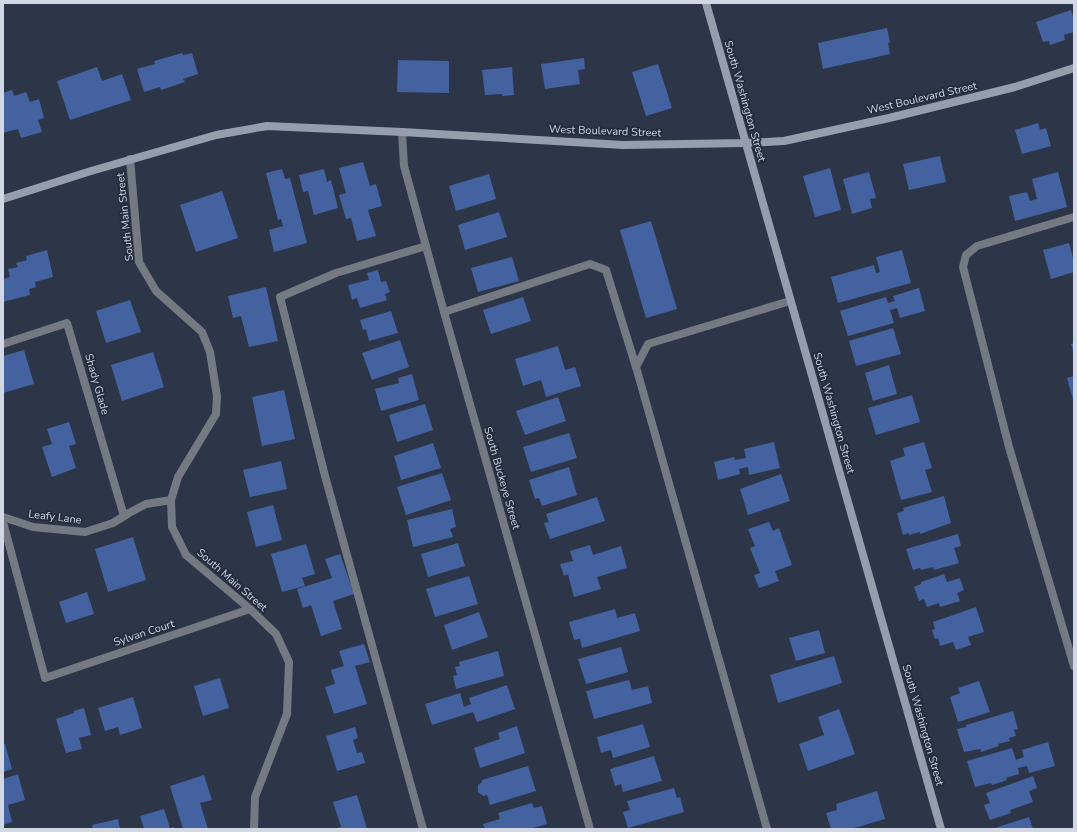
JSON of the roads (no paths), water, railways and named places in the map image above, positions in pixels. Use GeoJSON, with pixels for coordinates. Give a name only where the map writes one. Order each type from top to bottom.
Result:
{"type":"FeatureCollection","features":[{"type":"Feature","properties":{"kind":"main road","name":"South Washington Street"},"geometry":{"type":"LineString","coordinates":[[706,3],[941,829]]}},
{"type":"Feature","properties":{"kind":"main road","name":"West Boulevard Street"},"geometry":{"type":"LineString","coordinates":[[3,199],[130,159],[216,135],[267,126],[402,132],[622,145],[746,144],[784,141],[889,118],[1015,87],[1074,68]]}},
{"type":"Feature","properties":{"kind":"street","name":"South Buckeye Street"},"geometry":{"type":"LineString","coordinates":[[402,132],[404,166],[590,829]]}},
{"type":"Feature","properties":{"kind":"street","name":"South Main Street"},"geometry":{"type":"LineString","coordinates":[[130,159],[139,262],[156,291],[202,332],[210,352],[218,396],[216,414],[178,477],[171,500],[172,527],[186,555],[250,609],[276,634],[289,662],[286,714],[255,797],[254,829]]}},
{"type":"Feature","properties":{"kind":"street"},"geometry":{"type":"LineString","coordinates":[[1074,216],[977,246],[966,255],[963,267],[1009,447],[1074,666]]}},
{"type":"Feature","properties":{"kind":"street"},"geometry":{"type":"LineString","coordinates":[[424,829],[325,476],[280,297],[336,273],[426,246]]}},
{"type":"Feature","properties":{"kind":"street"},"geometry":{"type":"LineString","coordinates":[[444,312],[590,264],[606,270],[636,367],[767,829]]}},
{"type":"Feature","properties":{"kind":"street"},"geometry":{"type":"LineString","coordinates":[[636,367],[648,344],[790,302]]}},
{"type":"Feature","properties":{"kind":"street","name":"Shady Glade"},"geometry":{"type":"LineString","coordinates":[[3,344],[67,323],[124,516]]}},
{"type":"Feature","properties":{"kind":"street","name":"Leafy Lane"},"geometry":{"type":"LineString","coordinates":[[3,517],[33,527],[85,532],[113,523],[146,504],[171,500]]}},
{"type":"Feature","properties":{"kind":"street","name":"Sylvan Court"},"geometry":{"type":"LineString","coordinates":[[3,522],[45,678],[250,609]]}}]}
